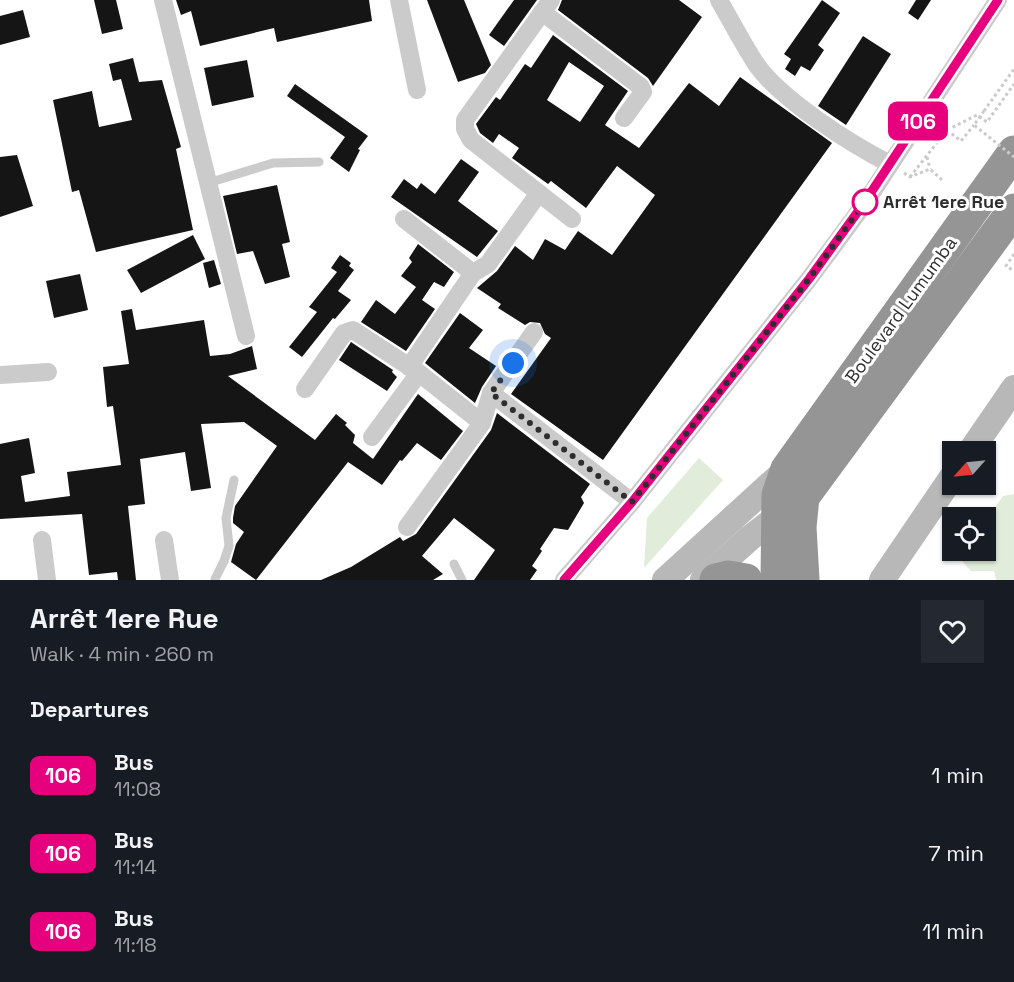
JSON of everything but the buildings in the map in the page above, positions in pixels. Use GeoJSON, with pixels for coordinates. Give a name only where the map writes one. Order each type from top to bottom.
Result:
{"type":"FeatureCollection","features":[{"type":"Feature","properties":{"kind":"highway","name":"Boulevard Lumumba"},"geometry":{"type":"LineString","coordinates":[[776,519],[778,495],[787,469],[1014,152]]}},
{"type":"Feature","properties":{"kind":"highway","name":"Boulevard Lumumba"},"geometry":{"type":"LineString","coordinates":[[803,497],[1014,210]]}},
{"type":"Feature","properties":{"kind":"highway"},"geometry":{"type":"LineString","coordinates":[[794,577],[803,497]]}},
{"type":"Feature","properties":{"kind":"highway"},"geometry":{"type":"LineString","coordinates":[[776,519],[794,577]]}},
{"type":"Feature","properties":{"kind":"highway"},"geometry":{"type":"LineString","coordinates":[[716,580],[728,577],[746,580]]}},
{"type":"Feature","properties":{"kind":"main road"},"geometry":{"type":"LineString","coordinates":[[978,441],[1014,388]]}},
{"type":"Feature","properties":{"kind":"main road","name":"Boulevard Lumumba"},"geometry":{"type":"LineString","coordinates":[[665,580],[787,469]]}},
{"type":"Feature","properties":{"kind":"main road"},"geometry":{"type":"LineString","coordinates":[[882,580],[942,492]]}},
{"type":"Feature","properties":{"kind":"main road","name":"Boulevard Lumumba"},"geometry":{"type":"LineString","coordinates":[[703,580],[803,497]]}},
{"type":"Feature","properties":{"kind":"street"},"geometry":{"type":"LineString","coordinates":[[163,0],[246,336]]}},
{"type":"Feature","properties":{"kind":"street"},"geometry":{"type":"LineString","coordinates":[[399,0],[417,90]]}},
{"type":"Feature","properties":{"kind":"street"},"geometry":{"type":"LineString","coordinates":[[719,0],[758,66],[781,90],[867,153],[890,164]]}},
{"type":"Feature","properties":{"kind":"street"},"geometry":{"type":"LineString","coordinates":[[564,580],[632,502],[809,279],[890,164],[998,0]]}},
{"type":"Feature","properties":{"kind":"street"},"geometry":{"type":"LineString","coordinates":[[572,219],[471,140],[465,129],[465,120],[547,6],[641,87],[643,92],[641,98],[624,118]]}},
{"type":"Feature","properties":{"kind":"street"},"geometry":{"type":"LineString","coordinates":[[372,437],[473,273],[488,264],[539,193]]}},
{"type":"Feature","properties":{"kind":"street"},"geometry":{"type":"LineString","coordinates":[[404,219],[473,273]]}},
{"type":"Feature","properties":{"kind":"street"},"geometry":{"type":"LineString","coordinates":[[305,389],[344,333],[353,330],[414,370],[482,423]]}},
{"type":"Feature","properties":{"kind":"street"},"geometry":{"type":"LineString","coordinates":[[407,527],[482,423],[491,393],[534,332]]}},
{"type":"Feature","properties":{"kind":"street"},"geometry":{"type":"LineString","coordinates":[[0,375],[48,372]]}},
{"type":"Feature","properties":{"kind":"street"},"geometry":{"type":"LineString","coordinates":[[491,393],[632,502]]}},
{"type":"Feature","properties":{"kind":"street"},"geometry":{"type":"LineString","coordinates":[[42,540],[47,580]]}},
{"type":"Feature","properties":{"kind":"street"},"geometry":{"type":"LineString","coordinates":[[164,540],[170,580]]}},
{"type":"Feature","properties":{"kind":"lane"},"geometry":{"type":"LineString","coordinates":[[208,183],[273,163],[319,162]]}},
{"type":"Feature","properties":{"kind":"lane"},"geometry":{"type":"LineString","coordinates":[[203,580],[217,580],[229,546],[226,518],[234,480]]}},
{"type":"Feature","properties":{"kind":"lane"},"geometry":{"type":"LineString","coordinates":[[454,564],[462,580]]}},
{"type":"Feature","properties":{"kind":"path"},"geometry":{"type":"LineString","coordinates":[[946,130],[961,141],[1014,69]]}},
{"type":"Feature","properties":{"kind":"path"},"geometry":{"type":"LineString","coordinates":[[910,177],[946,130],[977,115],[987,122],[1014,84]]}},
{"type":"Feature","properties":{"kind":"path"},"geometry":{"type":"LineString","coordinates":[[974,125],[1014,156]]}},
{"type":"Feature","properties":{"kind":"path"},"geometry":{"type":"LineString","coordinates":[[926,156],[930,170],[942,180]]}},
{"type":"Feature","properties":{"kind":"path"},"geometry":{"type":"LineString","coordinates":[[890,164],[910,177]]}},
{"type":"Feature","properties":{"kind":"path"},"geometry":{"type":"LineString","coordinates":[[910,177],[930,170]]}},
{"type":"Feature","properties":{"kind":"path"},"geometry":{"type":"LineString","coordinates":[[1014,255],[1006,266],[1014,271]]}},
{"type":"Feature","properties":{"kind":"green space"},"geometry":{"type":"Polygon","coordinates":[[[699,458],[723,480],[644,568],[647,518],[699,458]]]}},
{"type":"Feature","properties":{"kind":"green space"},"geometry":{"type":"Polygon","coordinates":[[[1014,494],[1014,580],[996,580],[994,571],[971,571],[962,561],[996,561],[995,507],[1003,496],[1014,494]]]}},
{"type":"Feature","properties":{"kind":"bus line","name":"106"},"geometry":{"type":"LineString","coordinates":[[564,580],[632,502],[809,279],[862,206],[998,0]]}},
{"type":"Feature","properties":{"kind":"place","name":"Arrêt 1ere Rue"},"geometry":{"type":"Point","coordinates":[865,202]}},
{"type":"Feature","properties":{"kind":"route"},"geometry":{"type":"LineString","coordinates":[[513,363],[491,393],[632,502],[809,279],[865,202]]}}]}
